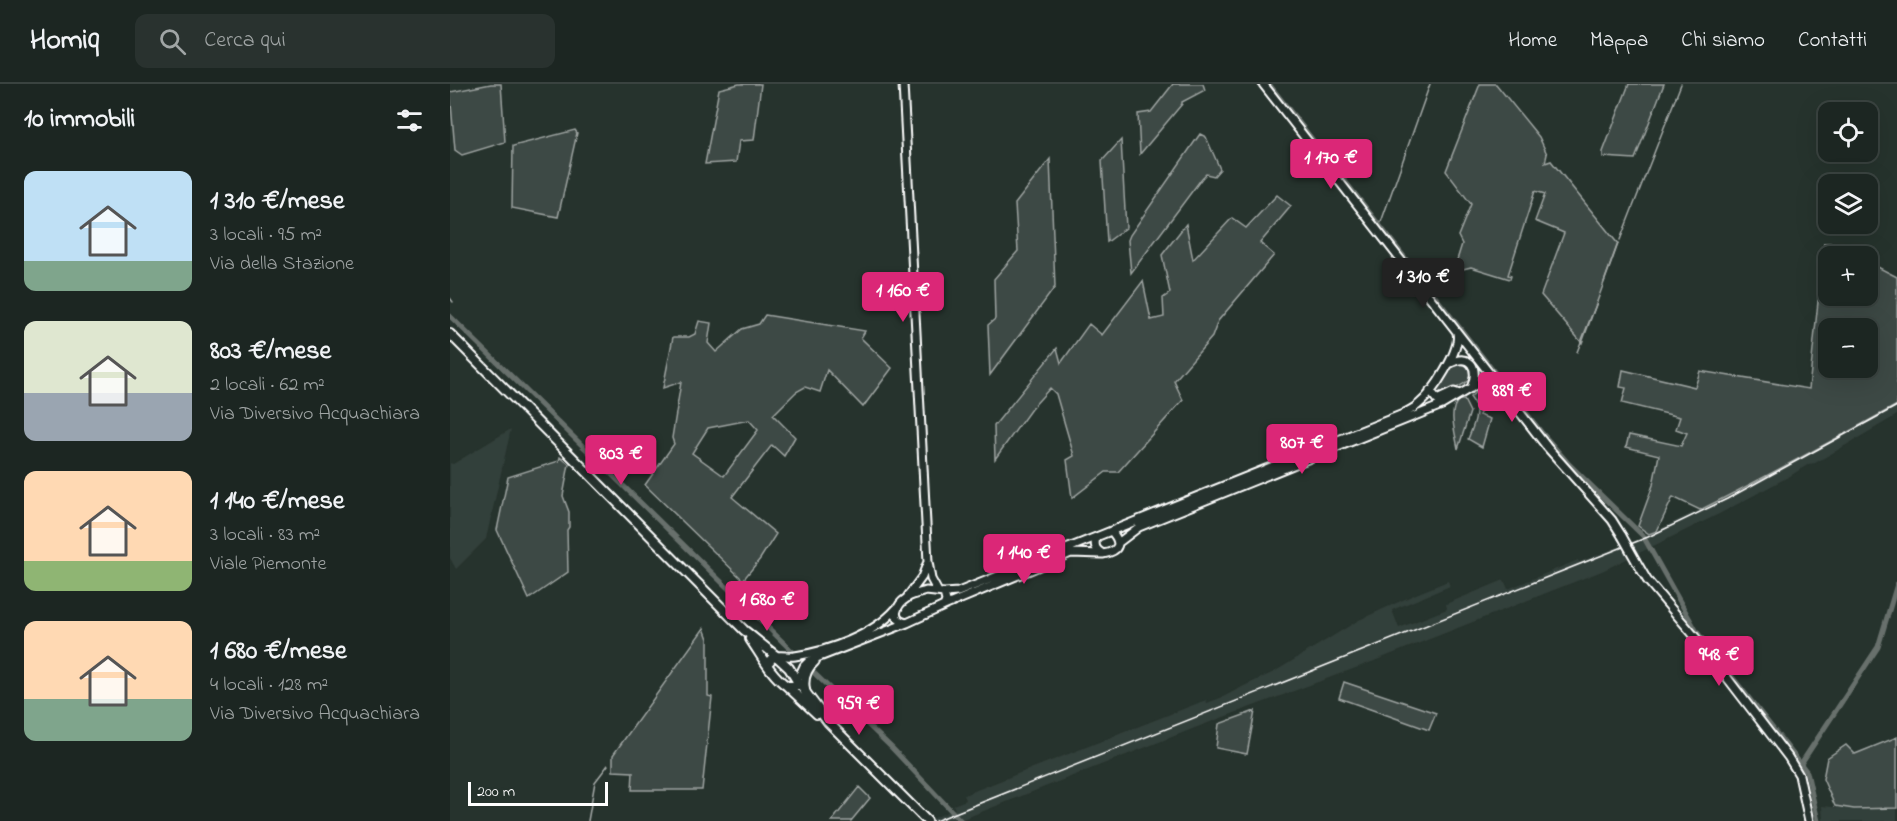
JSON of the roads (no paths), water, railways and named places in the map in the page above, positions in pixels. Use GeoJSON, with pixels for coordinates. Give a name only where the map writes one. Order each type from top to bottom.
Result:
{"type":"FeatureCollection","features":[{"type":"Feature","properties":{"kind":"main road"},"geometry":{"type":"LineString","coordinates":[[450,334],[744,630],[789,668],[828,722]]}},
{"type":"Feature","properties":{"kind":"main road"},"geometry":{"type":"LineString","coordinates":[[744,630],[774,675],[828,722],[927,821]]}},
{"type":"Feature","properties":{"kind":"main road"},"geometry":{"type":"LineString","coordinates":[[767,664],[776,655]]}},
{"type":"Feature","properties":{"kind":"main road"},"geometry":{"type":"LineString","coordinates":[[787,686],[792,687],[797,681]]}},
{"type":"Feature","properties":{"kind":"street"},"geometry":{"type":"LineString","coordinates":[[903,84],[928,562],[932,579],[946,601],[944,606]]}},
{"type":"Feature","properties":{"kind":"street"},"geometry":{"type":"LineString","coordinates":[[1263,84],[1547,447],[1612,520],[1647,580],[1702,645],[1788,757],[1799,775],[1809,821]]}},
{"type":"Feature","properties":{"kind":"street"},"geometry":{"type":"LineString","coordinates":[[906,598],[926,591],[958,592],[1403,414],[1420,404],[1449,364],[1458,342],[1457,333]]}},
{"type":"Feature","properties":{"kind":"street"},"geometry":{"type":"LineString","coordinates":[[1454,351],[1463,348],[1472,351]]}},
{"type":"Feature","properties":{"kind":"street"},"geometry":{"type":"LineString","coordinates":[[1449,364],[1457,359],[1472,363],[1476,373],[1471,388]]}},
{"type":"Feature","properties":{"kind":"street"},"geometry":{"type":"LineString","coordinates":[[1118,543],[1139,527],[1433,408],[1479,383],[1486,369]]}},
{"type":"Feature","properties":{"kind":"street"},"geometry":{"type":"LineString","coordinates":[[1479,383],[1497,383]]}},
{"type":"Feature","properties":{"kind":"street"},"geometry":{"type":"LineString","coordinates":[[1430,391],[1437,400],[1454,392],[1461,394]]}},
{"type":"Feature","properties":{"kind":"street"},"geometry":{"type":"LineString","coordinates":[[797,681],[809,661],[907,623],[1045,563],[1071,554],[1110,553],[1117,548],[1118,543],[1118,538],[1111,531]]}},
{"type":"Feature","properties":{"kind":"street"},"geometry":{"type":"LineString","coordinates":[[1096,537],[1094,544],[1096,549],[1103,554]]}},
{"type":"Feature","properties":{"kind":"street"},"geometry":{"type":"LineString","coordinates":[[776,655],[792,657],[816,652],[872,630],[906,598],[922,577],[928,562]]}},
{"type":"Feature","properties":{"kind":"street"},"geometry":{"type":"LineString","coordinates":[[896,609],[895,615],[898,620],[907,623]]}},
{"type":"Feature","properties":{"kind":"street"},"geometry":{"type":"LineString","coordinates":[[807,694],[805,687],[807,672],[810,666],[822,656]]}},
{"type":"Feature","properties":{"kind":"waterway"},"geometry":{"type":"LineString","coordinates":[[1269,84],[1542,433],[1568,463],[1643,536],[1697,632],[1807,772],[1818,821]]}},
{"type":"Feature","properties":{"kind":"waterway"},"geometry":{"type":"LineString","coordinates":[[1380,225],[1430,84]]}},
{"type":"Feature","properties":{"kind":"waterway"},"geometry":{"type":"LineString","coordinates":[[1620,240],[1681,84]]}},
{"type":"Feature","properties":{"kind":"waterway"},"geometry":{"type":"LineString","coordinates":[[1604,282],[1618,243]]}},
{"type":"Feature","properties":{"kind":"waterway"},"geometry":{"type":"LineString","coordinates":[[450,298],[453,302]]}},
{"type":"Feature","properties":{"kind":"waterway"},"geometry":{"type":"LineString","coordinates":[[1577,352],[1597,302]]}},
{"type":"Feature","properties":{"kind":"waterway"},"geometry":{"type":"LineString","coordinates":[[450,316],[794,653]]}},
{"type":"Feature","properties":{"kind":"waterway"},"geometry":{"type":"LineString","coordinates":[[1800,765],[1878,647],[1897,584]]}},
{"type":"Feature","properties":{"kind":"waterway"},"geometry":{"type":"LineString","coordinates":[[813,672],[892,748],[961,821]]}},
{"type":"Feature","properties":{"kind":"waterway"},"geometry":{"type":"LineString","coordinates":[[588,821],[595,782],[608,765]]}},
{"type":"Feature","properties":{"kind":"railway"},"geometry":{"type":"LineString","coordinates":[[935,821],[1648,537],[1727,499],[1897,406]]}}]}
